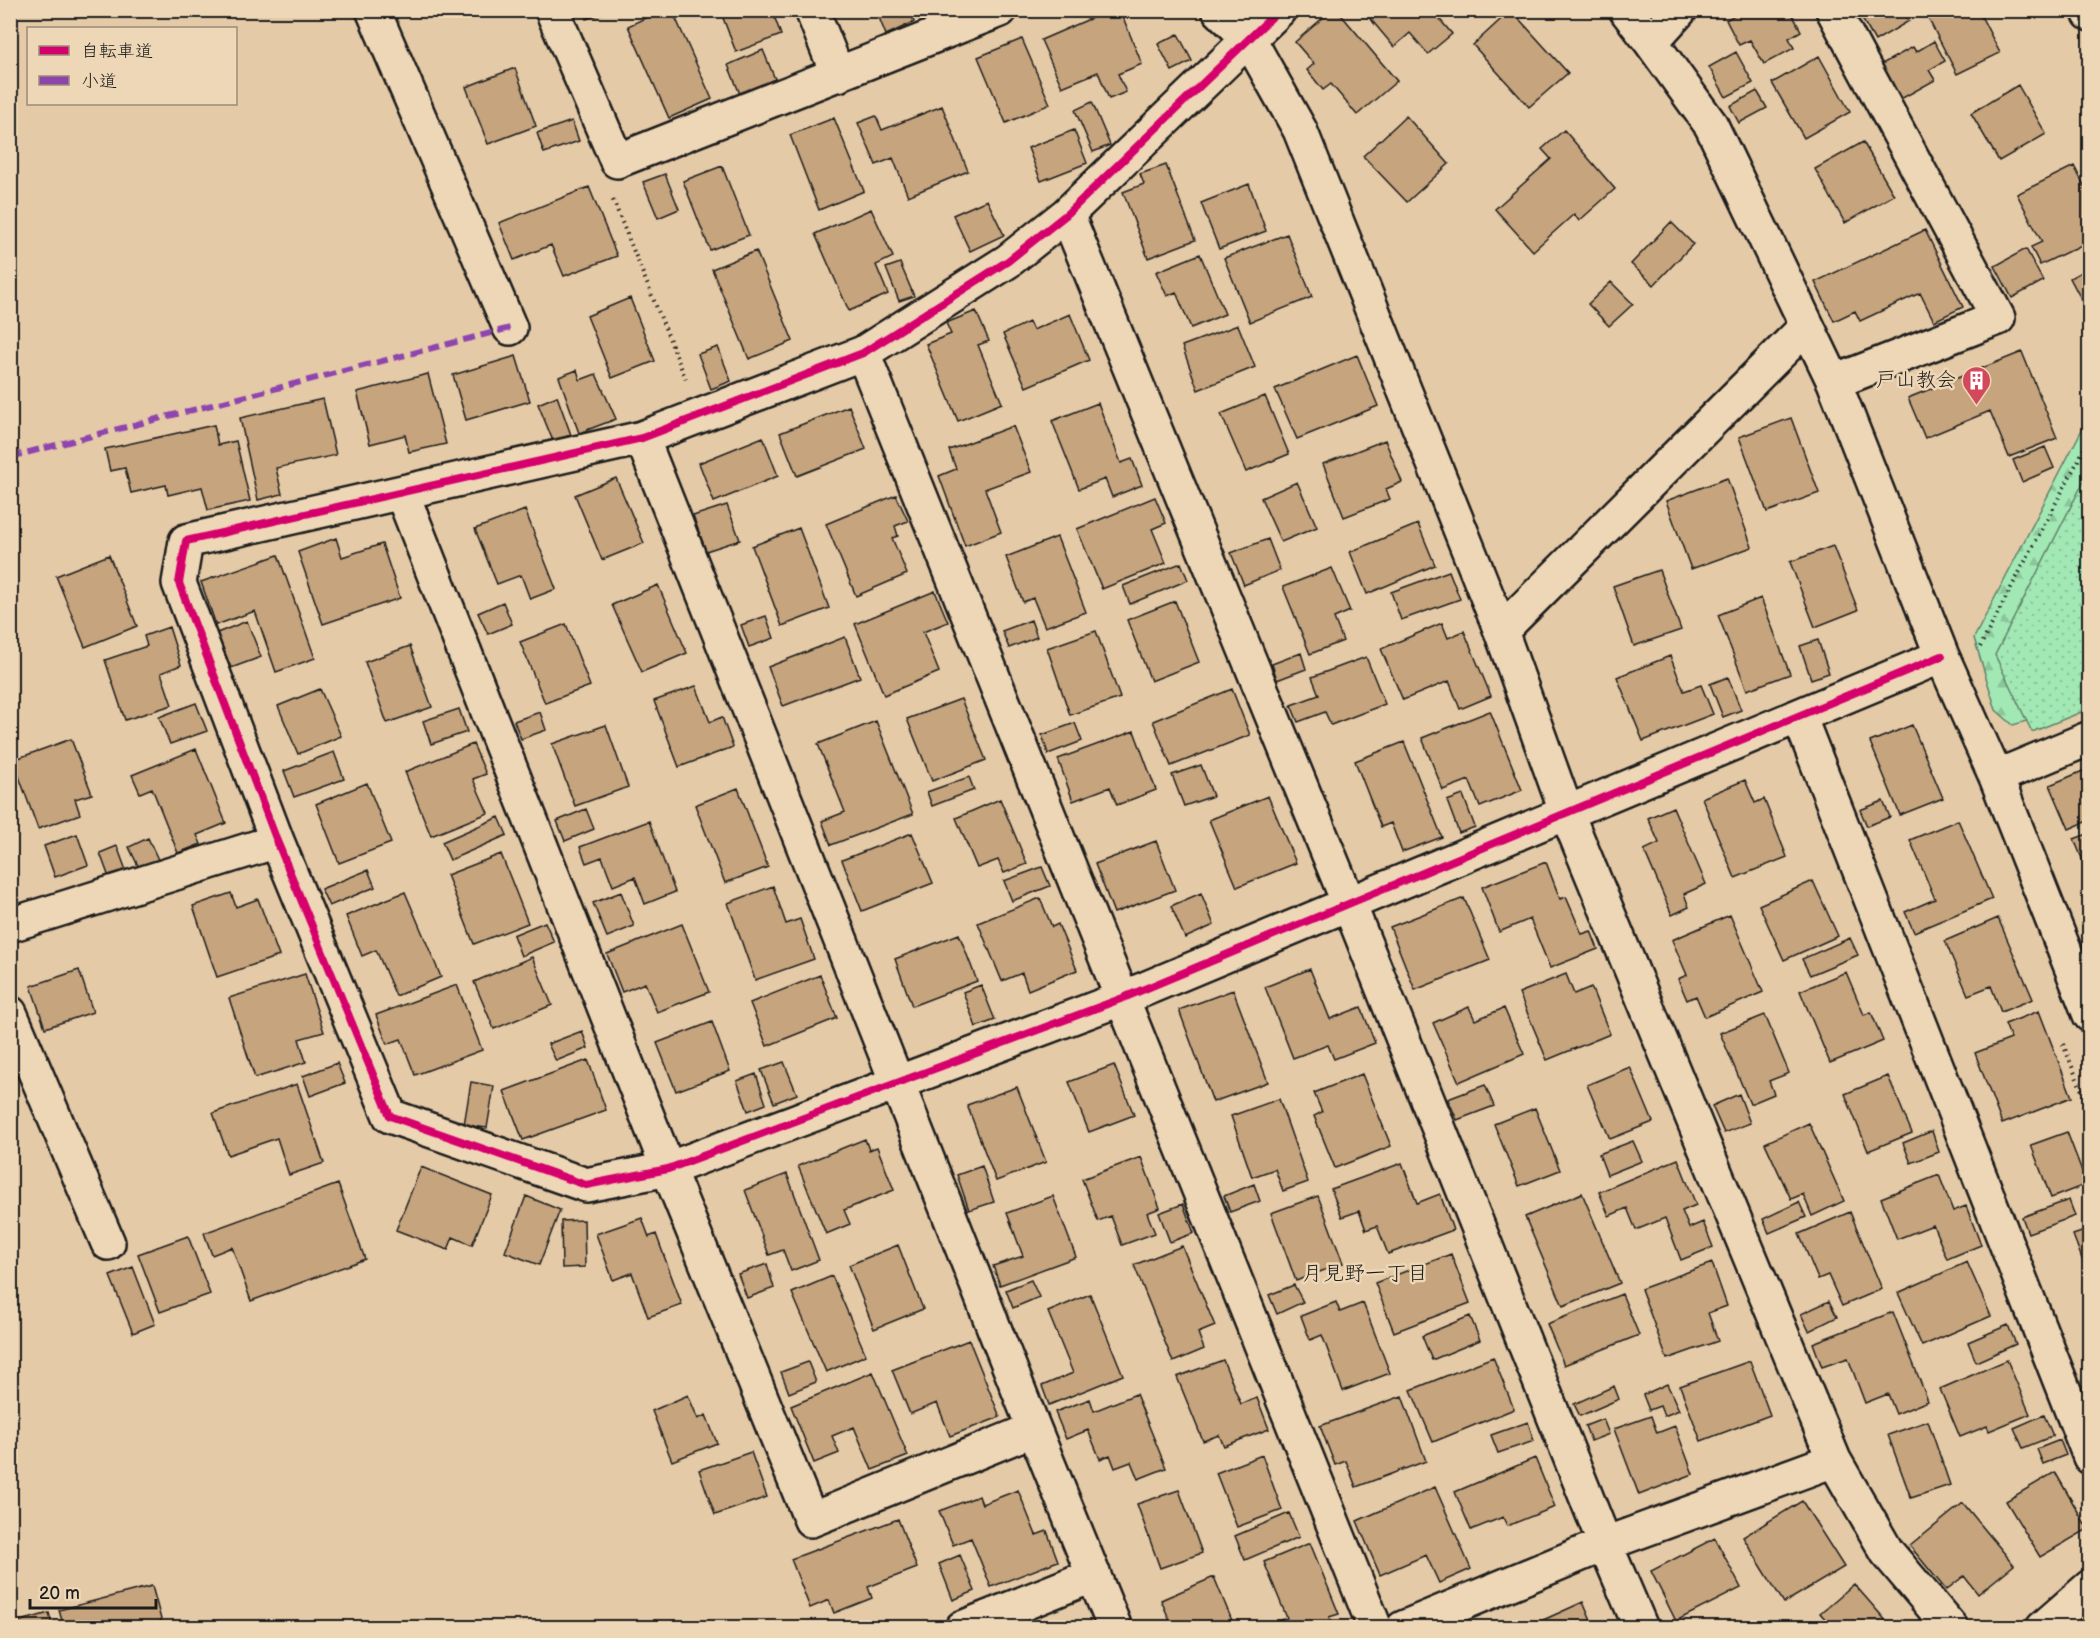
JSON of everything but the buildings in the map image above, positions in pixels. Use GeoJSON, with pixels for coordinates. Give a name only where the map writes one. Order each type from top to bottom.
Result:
{"type":"FeatureCollection","features":[{"type":"Feature","properties":{"kind":"street"},"geometry":{"type":"LineString","coordinates":[[373,10],[510,327]]}},
{"type":"Feature","properties":{"kind":"street"},"geometry":{"type":"LineString","coordinates":[[552,10],[617,161],[1000,10]]}},
{"type":"Feature","properties":{"kind":"street"},"geometry":{"type":"LineString","coordinates":[[812,10],[838,75]]}},
{"type":"Feature","properties":{"kind":"street"},"geometry":{"type":"LineString","coordinates":[[1219,10],[1249,39],[1300,130],[1501,631],[1567,814],[1834,1460],[1887,1552],[1951,1628]]}},
{"type":"Feature","properties":{"kind":"street"},"geometry":{"type":"LineString","coordinates":[[1279,10],[1067,214],[1008,261],[863,353],[642,438],[186,541],[179,583],[277,841],[390,1116],[586,1185],[668,1169],[1123,998],[1799,716],[1948,670]]}},
{"type":"Feature","properties":{"kind":"street"},"geometry":{"type":"LineString","coordinates":[[1626,10],[1711,125],[1834,382],[1948,670],[1996,777],[2090,1015]]}},
{"type":"Feature","properties":{"kind":"street"},"geometry":{"type":"LineString","coordinates":[[1651,42],[1680,10]]}},
{"type":"Feature","properties":{"kind":"street"},"geometry":{"type":"LineString","coordinates":[[1833,10],[1998,318],[1834,382]]}},
{"type":"Feature","properties":{"kind":"street"},"geometry":{"type":"LineString","coordinates":[[1067,214],[1641,1628]]}},
{"type":"Feature","properties":{"kind":"street"},"geometry":{"type":"LineString","coordinates":[[1501,631],[1807,326]]}},
{"type":"Feature","properties":{"kind":"street"},"geometry":{"type":"LineString","coordinates":[[863,353],[1376,1628]]}},
{"type":"Feature","properties":{"kind":"street"},"geometry":{"type":"LineString","coordinates":[[642,438],[896,1082],[1115,1628]]}},
{"type":"Feature","properties":{"kind":"street"},"geometry":{"type":"LineString","coordinates":[[402,493],[668,1169],[811,1520],[1034,1429]]}},
{"type":"Feature","properties":{"kind":"street"},"geometry":{"type":"LineString","coordinates":[[1799,716],[2090,1457]]}},
{"type":"Feature","properties":{"kind":"street"},"geometry":{"type":"LineString","coordinates":[[1996,777],[2090,738]]}},
{"type":"Feature","properties":{"kind":"street"},"geometry":{"type":"LineString","coordinates":[[10,925],[277,841]]}},
{"type":"Feature","properties":{"kind":"street"},"geometry":{"type":"LineString","coordinates":[[10,1013],[108,1243]]}},
{"type":"Feature","properties":{"kind":"street"},"geometry":{"type":"LineString","coordinates":[[1403,1628],[1605,1544],[1834,1460]]}},
{"type":"Feature","properties":{"kind":"street"},"geometry":{"type":"LineString","coordinates":[[962,1628],[1094,1575]]}},
{"type":"Feature","properties":{"kind":"street"},"geometry":{"type":"LineString","coordinates":[[2043,1628],[2090,1587]]}},
{"type":"Feature","properties":{"kind":"path"},"geometry":{"type":"LineString","coordinates":[[617,161],[608,187],[701,416]]}},
{"type":"Feature","properties":{"kind":"path"},"geometry":{"type":"LineString","coordinates":[[1948,670],[1985,672],[1977,652],[2090,438]]}},
{"type":"Feature","properties":{"kind":"green space"},"geometry":{"type":"Polygon","coordinates":[[[2089,416],[2089,585],[2063,710],[2013,725],[1996,710],[1974,638],[2089,416]]]}},
{"type":"Feature","properties":{"kind":"green space"},"geometry":{"type":"Polygon","coordinates":[[[2089,471],[2089,709],[2032,732],[1995,655],[2089,471]]]}},
{"type":"Feature","properties":{"kind":"marked path"},"geometry":{"type":"LineString","coordinates":[[10,457],[510,328]]}},
{"type":"Feature","properties":{"kind":"cycle path"},"geometry":{"type":"LineString","coordinates":[[1279,10],[1067,214],[1008,261],[863,353],[642,438],[186,541],[179,583],[277,841],[390,1116],[586,1185],[668,1169],[1123,998],[1942,656]]}},
{"type":"Feature","properties":{"kind":"place","name":"戸山教会"},"geometry":{"type":"Point","coordinates":[1977,406]}},
{"type":"Feature","properties":{"kind":"district","name":"月見野一丁目"},"geometry":{"type":"Point","coordinates":[1365,1273]}}]}
